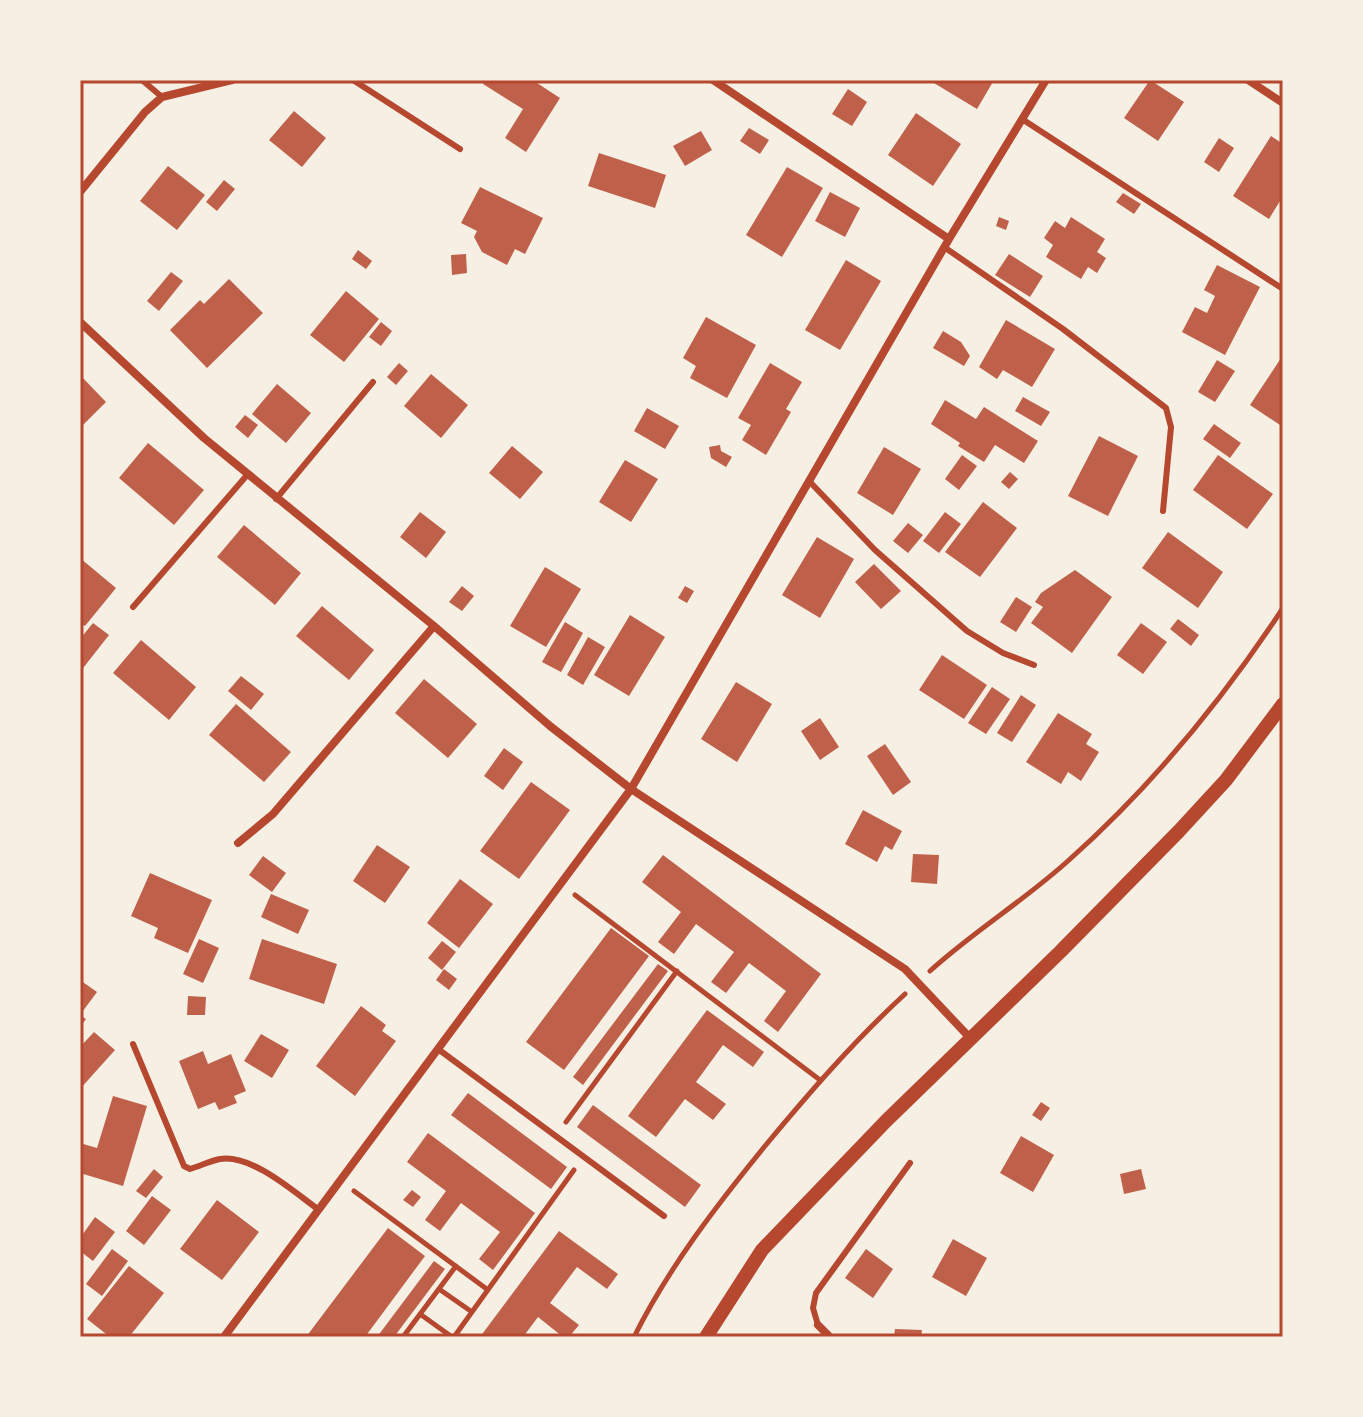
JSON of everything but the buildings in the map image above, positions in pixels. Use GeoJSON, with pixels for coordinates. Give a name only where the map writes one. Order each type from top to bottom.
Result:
{"type":"FeatureCollection","features":[{"type":"Feature","properties":{"kind":"street"},"geometry":{"type":"LineString","coordinates":[[80,192],[145,112],[162,97],[232,80]]}},
{"type":"Feature","properties":{"kind":"street"},"geometry":{"type":"LineString","coordinates":[[713,80],[947,243]]}},
{"type":"Feature","properties":{"kind":"street"},"geometry":{"type":"LineString","coordinates":[[224,1337],[631,789],[947,243],[1046,80]]}},
{"type":"Feature","properties":{"kind":"street"},"geometry":{"type":"LineString","coordinates":[[1248,80],[1283,103]]}},
{"type":"Feature","properties":{"kind":"street"},"geometry":{"type":"LineString","coordinates":[[80,322],[165,402],[276,499],[434,626],[550,726],[631,789],[905,969],[971,1039]]}},
{"type":"Feature","properties":{"kind":"street"},"geometry":{"type":"LineString","coordinates":[[238,843],[273,814],[434,626]]}},
{"type":"Feature","properties":{"kind":"street"},"geometry":{"type":"LineString","coordinates":[[706,1337],[762,1250],[838,1169],[1179,831],[1226,780],[1283,704]]}},
{"type":"Feature","properties":{"kind":"street"},"geometry":{"type":"LineString","coordinates":[[818,1325],[830,1337]]}},
{"type":"Feature","properties":{"kind":"lane"},"geometry":{"type":"LineString","coordinates":[[142,80],[162,97]]}},
{"type":"Feature","properties":{"kind":"lane"},"geometry":{"type":"LineString","coordinates":[[353,80],[460,149]]}},
{"type":"Feature","properties":{"kind":"lane"},"geometry":{"type":"LineString","coordinates":[[1022,119],[1283,289]]}},
{"type":"Feature","properties":{"kind":"lane"},"geometry":{"type":"LineString","coordinates":[[947,243],[1166,408],[1171,427],[1163,511]]}},
{"type":"Feature","properties":{"kind":"lane"},"geometry":{"type":"LineString","coordinates":[[276,499],[373,382]]}},
{"type":"Feature","properties":{"kind":"lane"},"geometry":{"type":"LineString","coordinates":[[133,607],[248,474]]}},
{"type":"Feature","properties":{"kind":"lane"},"geometry":{"type":"LineString","coordinates":[[810,482],[875,550],[967,631],[1003,653],[1034,665]]}},
{"type":"Feature","properties":{"kind":"lane"},"geometry":{"type":"LineString","coordinates":[[133,1044],[184,1166],[190,1169],[221,1159],[245,1162],[265,1172],[319,1210]]}},
{"type":"Feature","properties":{"kind":"lane"},"geometry":{"type":"LineString","coordinates":[[438,1049],[664,1216]]}},
{"type":"Feature","properties":{"kind":"lane"},"geometry":{"type":"LineString","coordinates":[[818,1325],[813,1308],[816,1293],[910,1163]]}},
{"type":"Feature","properties":{"kind":"path"},"geometry":{"type":"LineString","coordinates":[[634,1337],[665,1281],[700,1229],[820,1080],[865,1031],[919,981],[962,942],[1070,860],[1150,779],[1213,704],[1283,608]]}},
{"type":"Feature","properties":{"kind":"path"},"geometry":{"type":"LineString","coordinates":[[561,885],[820,1080]]}},
{"type":"Feature","properties":{"kind":"path"},"geometry":{"type":"LineString","coordinates":[[556,1136],[677,971]]}},
{"type":"Feature","properties":{"kind":"path"},"geometry":{"type":"LineString","coordinates":[[420,1314],[453,1337],[584,1157]]}},
{"type":"Feature","properties":{"kind":"path"},"geometry":{"type":"LineString","coordinates":[[341,1181],[488,1290]]}},
{"type":"Feature","properties":{"kind":"path"},"geometry":{"type":"LineString","coordinates":[[403,1337],[456,1266]]}},
{"type":"Feature","properties":{"kind":"path"},"geometry":{"type":"LineString","coordinates":[[439,1289],[472,1312]]}}]}
